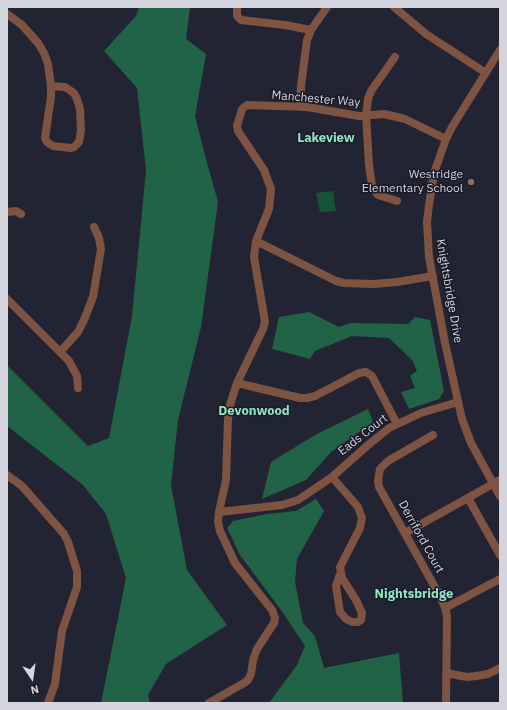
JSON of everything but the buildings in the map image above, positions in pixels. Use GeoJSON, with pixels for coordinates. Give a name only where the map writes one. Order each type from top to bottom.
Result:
{"type":"FeatureCollection","features":[{"type":"Feature","properties":{"kind":"street"},"geometry":{"type":"LineString","coordinates":[[237,7],[237,16],[241,20],[285,25],[311,30]]}},
{"type":"Feature","properties":{"kind":"street"},"geometry":{"type":"LineString","coordinates":[[300,107],[307,40],[311,30],[327,7]]}},
{"type":"Feature","properties":{"kind":"street"},"geometry":{"type":"LineString","coordinates":[[394,7],[426,34],[486,73]]}},
{"type":"Feature","properties":{"kind":"street"},"geometry":{"type":"LineString","coordinates":[[7,14],[22,25],[38,43],[48,64],[51,97],[45,138],[47,142],[53,146],[74,147],[79,142],[81,130],[80,109],[77,99],[70,89],[51,86]]}},
{"type":"Feature","properties":{"kind":"street","name":"Knightsbridge Drive"},"geometry":{"type":"LineString","coordinates":[[500,50],[446,139],[434,173],[429,205],[427,240],[458,402],[467,434],[497,482],[500,496]]}},
{"type":"Feature","properties":{"kind":"street"},"geometry":{"type":"LineString","coordinates":[[395,57],[372,91],[368,99],[366,115],[369,165],[372,186],[378,195],[397,201]]}},
{"type":"Feature","properties":{"kind":"street","name":"Manchester Way"},"geometry":{"type":"LineString","coordinates":[[208,703],[248,680],[257,650],[274,623],[275,618],[272,610],[235,562],[220,531],[218,522],[226,480],[228,419],[230,405],[238,383],[263,329],[264,322],[254,257],[256,241],[270,209],[271,189],[264,170],[238,131],[237,126],[242,109],[247,105],[300,107],[359,116],[374,114],[395,116],[405,119],[446,139]]}},
{"type":"Feature","properties":{"kind":"street"},"geometry":{"type":"LineString","coordinates":[[7,212],[16,211],[20,214]]}},
{"type":"Feature","properties":{"kind":"street"},"geometry":{"type":"LineString","coordinates":[[60,352],[78,332],[92,297],[101,248],[99,238],[94,227]]}},
{"type":"Feature","properties":{"kind":"street"},"geometry":{"type":"LineString","coordinates":[[256,241],[336,281],[344,283],[373,284],[433,276]]}},
{"type":"Feature","properties":{"kind":"street"},"geometry":{"type":"LineString","coordinates":[[7,299],[69,361],[77,376],[78,388]]}},
{"type":"Feature","properties":{"kind":"street"},"geometry":{"type":"LineString","coordinates":[[238,383],[300,398],[307,398],[315,396],[359,373],[366,372],[372,376],[397,424]]}},
{"type":"Feature","properties":{"kind":"street","name":"Eads Court"},"geometry":{"type":"LineString","coordinates":[[219,512],[282,504],[298,500],[332,477],[389,428],[421,413],[458,402]]}},
{"type":"Feature","properties":{"kind":"street","name":"Derriford Court"},"geometry":{"type":"LineString","coordinates":[[433,435],[388,461],[380,469],[378,475],[379,488],[441,598],[445,608],[447,616],[446,703]]}},
{"type":"Feature","properties":{"kind":"street"},"geometry":{"type":"LineString","coordinates":[[7,475],[22,486],[64,534],[77,571],[77,587],[62,631],[55,684],[48,703]]}},
{"type":"Feature","properties":{"kind":"street"},"geometry":{"type":"LineString","coordinates":[[332,477],[358,507],[362,518],[360,528],[340,567],[340,574],[336,586],[340,612],[346,619],[352,622],[358,622],[361,620],[362,613],[340,574]]}},
{"type":"Feature","properties":{"kind":"street"},"geometry":{"type":"LineString","coordinates":[[405,533],[497,482]]}},
{"type":"Feature","properties":{"kind":"street"},"geometry":{"type":"LineString","coordinates":[[468,498],[500,555]]}},
{"type":"Feature","properties":{"kind":"street"},"geometry":{"type":"LineString","coordinates":[[445,608],[500,579]]}},
{"type":"Feature","properties":{"kind":"street"},"geometry":{"type":"LineString","coordinates":[[446,673],[467,677],[488,674],[500,668]]}},
{"type":"Feature","properties":{"kind":"green space"},"geometry":{"type":"Polygon","coordinates":[[[139,7],[190,7],[186,39],[206,54],[195,116],[218,202],[201,327],[178,420],[171,485],[187,570],[227,625],[166,664],[148,695],[150,703],[101,703],[126,578],[106,514],[83,485],[7,426],[7,365],[88,446],[109,438],[132,316],[146,170],[137,88],[104,51],[136,16],[139,7]]]}},
{"type":"Feature","properties":{"kind":"green space"},"geometry":{"type":"Polygon","coordinates":[[[333,191],[336,211],[320,212],[316,193],[333,191]]]}},
{"type":"Feature","properties":{"kind":"green space"},"geometry":{"type":"Polygon","coordinates":[[[309,312],[339,327],[350,323],[408,324],[415,317],[430,320],[444,391],[439,399],[409,409],[401,392],[415,388],[410,376],[417,371],[412,360],[389,338],[352,336],[315,351],[310,359],[272,349],[279,317],[309,312]]]}},
{"type":"Feature","properties":{"kind":"green space"},"geometry":{"type":"Polygon","coordinates":[[[368,409],[373,422],[331,452],[306,480],[262,499],[271,462],[315,435],[368,409]]]}},
{"type":"Feature","properties":{"kind":"green space"},"geometry":{"type":"Polygon","coordinates":[[[316,499],[324,511],[297,559],[295,582],[303,623],[315,636],[324,668],[399,653],[403,703],[269,703],[297,665],[305,646],[281,610],[240,555],[227,528],[233,521],[267,514],[296,511],[316,499]]]}},
{"type":"Feature","properties":{"kind":"place","name":"Westridge Elementary School"},"geometry":{"type":"Point","coordinates":[471,182]}},
{"type":"Feature","properties":{"kind":"district","name":"Lakeview"},"geometry":{"type":"Point","coordinates":[326,138]}},
{"type":"Feature","properties":{"kind":"district","name":"Devonwood"},"geometry":{"type":"Point","coordinates":[254,411]}},
{"type":"Feature","properties":{"kind":"district","name":"Nightsbridge"},"geometry":{"type":"Point","coordinates":[414,594]}}]}
